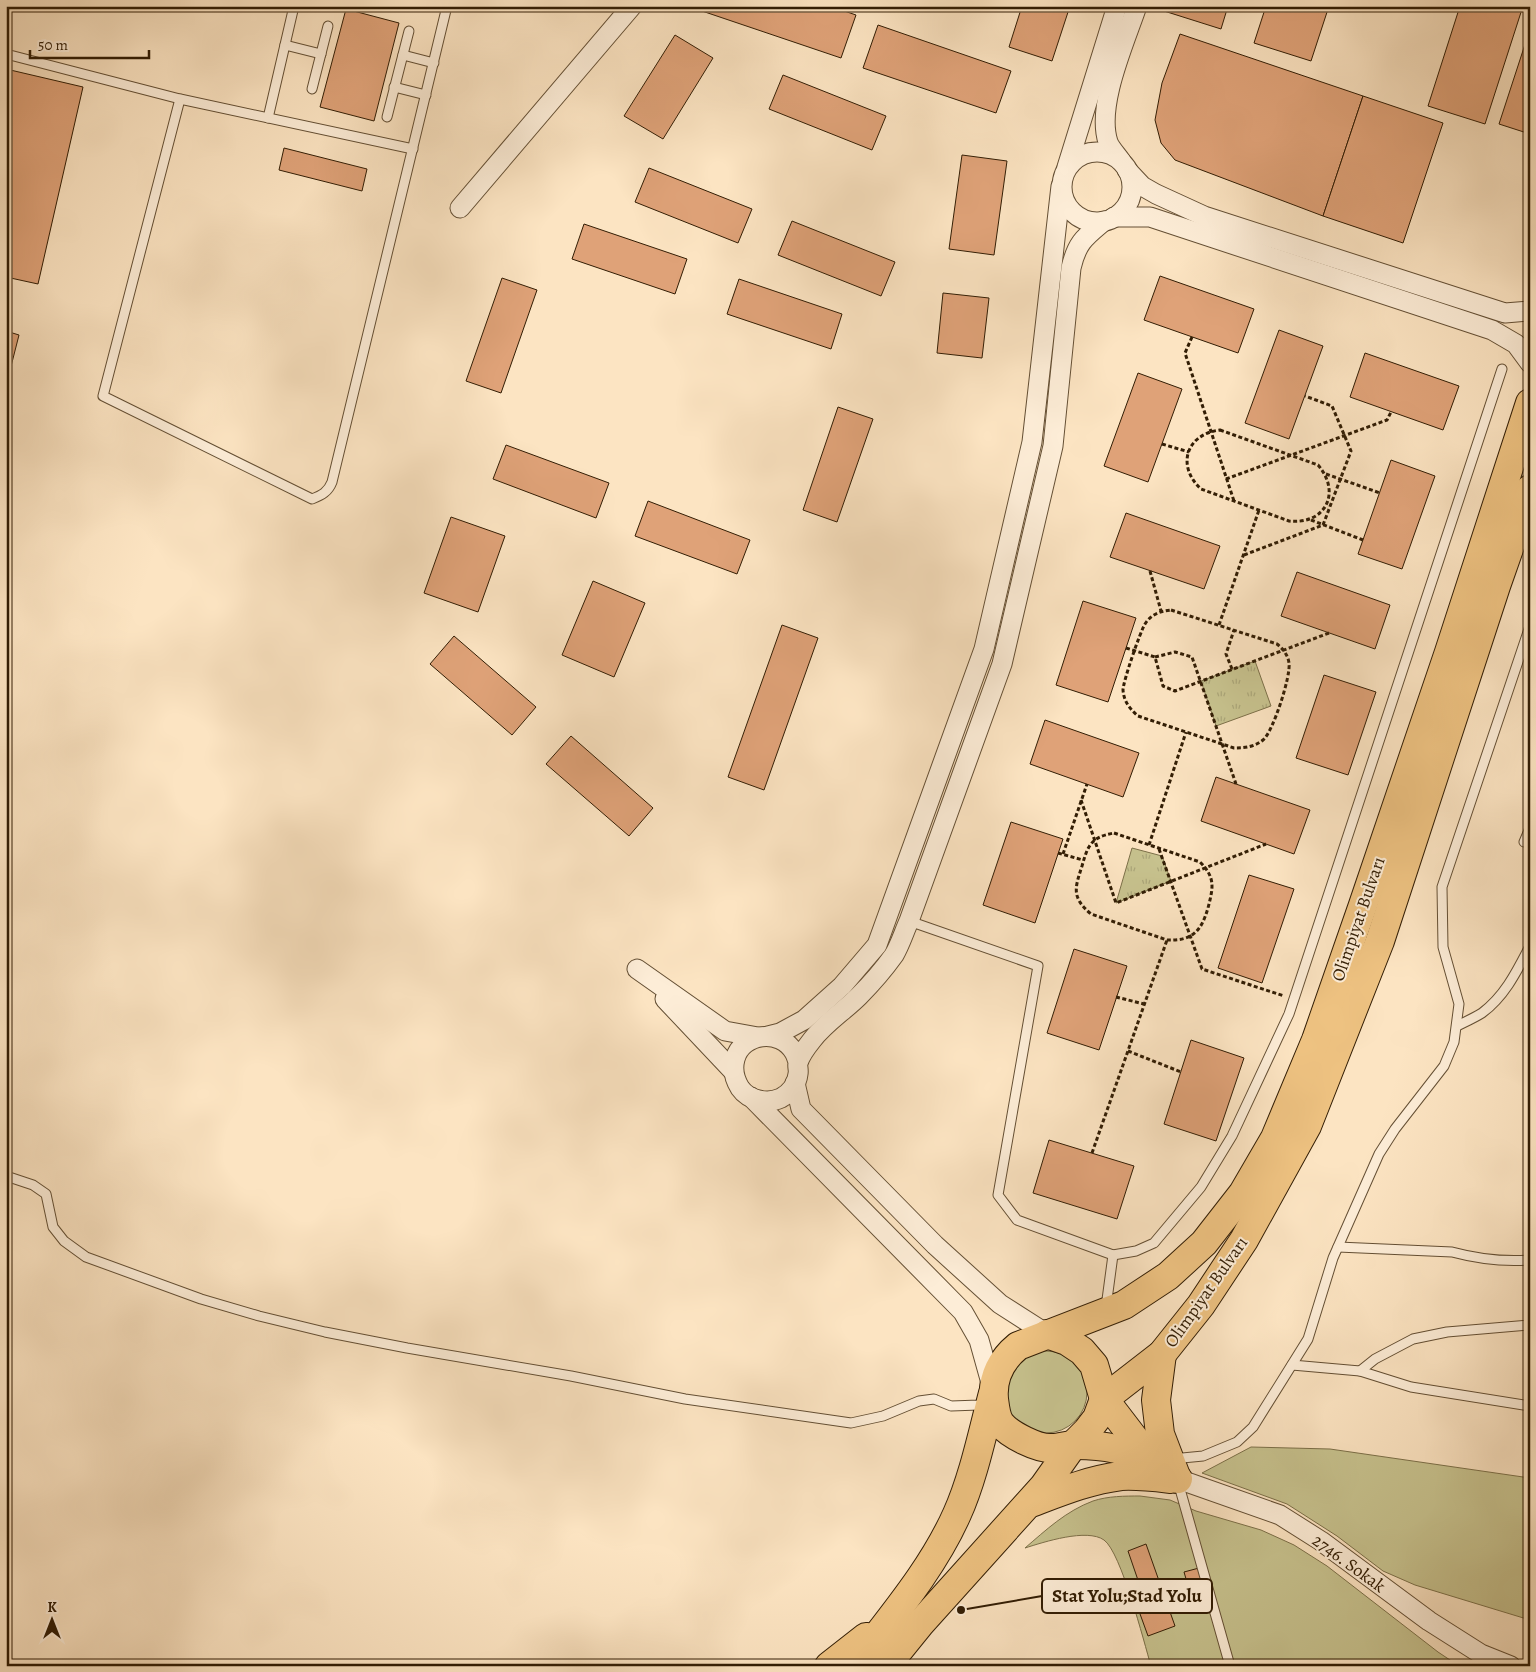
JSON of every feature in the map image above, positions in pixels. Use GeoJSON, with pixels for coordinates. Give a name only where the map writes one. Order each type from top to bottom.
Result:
{"type":"FeatureCollection","features":[{"type":"Feature","properties":{"kind":"main road","name":"Olimpiyat Bulvarı"},"geometry":{"type":"LineString","coordinates":[[1047,1334],[1124,1305],[1168,1276],[1204,1243],[1243,1193],[1275,1138],[1316,1040],[1357,923],[1449,652],[1530,403]]}},
{"type":"Feature","properties":{"kind":"main road","name":"Olimpiyat Bulvarı"},"geometry":{"type":"LineString","coordinates":[[1104,1399],[1162,1354],[1200,1305],[1244,1240],[1307,1126],[1380,941],[1496,586],[1530,489]]}},
{"type":"Feature","properties":{"kind":"main road"},"geometry":{"type":"LineString","coordinates":[[854,1666],[934,1560],[958,1513],[1000,1365],[1008,1354],[1018,1346],[1047,1334],[1066,1341],[1082,1351],[1094,1365],[1104,1399],[1140,1446],[1174,1469]]}},
{"type":"Feature","properties":{"kind":"main road"},"geometry":{"type":"LineString","coordinates":[[1162,1354],[1156,1400],[1160,1434],[1174,1469]]}},
{"type":"Feature","properties":{"kind":"main road"},"geometry":{"type":"LineString","coordinates":[[993,1392],[995,1409],[1001,1424],[1014,1435],[1032,1444],[1051,1449],[1074,1444],[1114,1449],[1174,1469]]}},
{"type":"Feature","properties":{"kind":"main road"},"geometry":{"type":"LineString","coordinates":[[886,1666],[920,1624],[1044,1486],[1074,1444],[1097,1418],[1104,1399]]}},
{"type":"Feature","properties":{"kind":"main road"},"geometry":{"type":"LineString","coordinates":[[1029,1504],[1072,1487],[1096,1480],[1121,1476],[1142,1476],[1174,1469]]}},
{"type":"Feature","properties":{"kind":"main road"},"geometry":{"type":"LineString","coordinates":[[829,1666],[891,1617]]}},
{"type":"Feature","properties":{"kind":"street"},"geometry":{"type":"LineString","coordinates":[[460,208],[632,6]]}},
{"type":"Feature","properties":{"kind":"street"},"geometry":{"type":"LineString","coordinates":[[733,1071],[734,1060],[740,1049],[748,1041],[780,1033],[804,1020],[842,986],[877,945],[984,649],[1032,442],[1064,178],[1117,6]]}},
{"type":"Feature","properties":{"kind":"street"},"geometry":{"type":"LineString","coordinates":[[798,1062],[812,1040],[861,995],[894,955],[909,921],[1002,664],[1053,446],[1071,268],[1074,255],[1081,240],[1123,210],[1132,191],[1131,180],[1108,142],[1104,119],[1108,91],[1137,6]]}},
{"type":"Feature","properties":{"kind":"street"},"geometry":{"type":"LineString","coordinates":[[1530,311],[1505,313],[1204,216],[1142,186],[1124,166],[1108,154],[1092,152],[1082,155],[1073,161],[1064,178],[1062,196],[1074,214],[1083,219],[1094,222],[1110,219],[1150,217],[1492,330],[1516,344],[1530,363]]}},
{"type":"Feature","properties":{"kind":"street"},"geometry":{"type":"LineString","coordinates":[[637,969],[724,1031],[779,1038],[795,1052],[798,1062],[799,1073],[795,1084],[781,1098],[771,1101],[760,1101],[751,1097],[739,1087],[733,1071],[637,969]]}},
{"type":"Feature","properties":{"kind":"street"},"geometry":{"type":"LineString","coordinates":[[795,1084],[801,1109],[935,1245],[1000,1304],[1047,1334]]}},
{"type":"Feature","properties":{"kind":"street"},"geometry":{"type":"LineString","coordinates":[[751,1097],[963,1312],[979,1340],[993,1392]]}},
{"type":"Feature","properties":{"kind":"street","name":"2746. Sokak"},"geometry":{"type":"LineString","coordinates":[[1174,1469],[1280,1515],[1321,1541],[1429,1621],[1482,1654],[1511,1666]]}},
{"type":"Feature","properties":{"kind":"lane"},"geometry":{"type":"LineString","coordinates":[[268,118],[294,6]]}},
{"type":"Feature","properties":{"kind":"lane"},"geometry":{"type":"LineString","coordinates":[[180,99],[103,396],[312,499],[330,489],[332,482],[447,6]]}},
{"type":"Feature","properties":{"kind":"lane"},"geometry":{"type":"LineString","coordinates":[[312,89],[328,26]]}},
{"type":"Feature","properties":{"kind":"lane"},"geometry":{"type":"LineString","coordinates":[[387,117],[409,31]]}},
{"type":"Feature","properties":{"kind":"lane"},"geometry":{"type":"LineString","coordinates":[[285,45],[320,54]]}},
{"type":"Feature","properties":{"kind":"lane"},"geometry":{"type":"LineString","coordinates":[[6,54],[180,99],[413,149]]}},
{"type":"Feature","properties":{"kind":"lane"},"geometry":{"type":"LineString","coordinates":[[403,55],[434,63]]}},
{"type":"Feature","properties":{"kind":"lane"},"geometry":{"type":"LineString","coordinates":[[394,87],[426,96]]}},
{"type":"Feature","properties":{"kind":"lane"},"geometry":{"type":"LineString","coordinates":[[909,921],[1038,966],[998,1195],[1017,1220],[1113,1255],[1136,1251],[1154,1243],[1200,1187],[1232,1136],[1289,1014],[1502,369]]}},
{"type":"Feature","properties":{"kind":"lane"},"geometry":{"type":"LineString","coordinates":[[1230,1666],[1174,1469],[1237,1442],[1253,1428],[1308,1339],[1338,1248],[1379,1154],[1444,1066],[1454,1042],[1459,1004],[1443,947],[1442,887],[1530,626]]}},
{"type":"Feature","properties":{"kind":"lane"},"geometry":{"type":"LineString","coordinates":[[1524,842],[1530,828]]}},
{"type":"Feature","properties":{"kind":"lane"},"geometry":{"type":"LineString","coordinates":[[1457,1026],[1481,1014],[1494,1002],[1509,985],[1530,946]]}},
{"type":"Feature","properties":{"kind":"lane"},"geometry":{"type":"LineString","coordinates":[[6,1176],[33,1185],[46,1194],[53,1227],[64,1241],[86,1257],[201,1299],[258,1316],[325,1332],[572,1376],[685,1399],[851,1423],[883,1416],[919,1401],[934,1399],[951,1406],[979,1405],[993,1392]]}},
{"type":"Feature","properties":{"kind":"lane"},"geometry":{"type":"LineString","coordinates":[[1338,1248],[1452,1252],[1466,1256],[1509,1262],[1530,1260]]}},
{"type":"Feature","properties":{"kind":"lane"},"geometry":{"type":"LineString","coordinates":[[1105,1312],[1113,1255]]}},
{"type":"Feature","properties":{"kind":"lane"},"geometry":{"type":"LineString","coordinates":[[1360,1372],[1375,1359],[1413,1339],[1448,1332],[1530,1326]]}},
{"type":"Feature","properties":{"kind":"lane"},"geometry":{"type":"LineString","coordinates":[[1292,1365],[1360,1372],[1411,1387],[1530,1406]]}},
{"type":"Feature","properties":{"kind":"path"},"geometry":{"type":"LineString","coordinates":[[1192,337],[1185,354],[1234,501]]}},
{"type":"Feature","properties":{"kind":"path"},"geometry":{"type":"LineString","coordinates":[[1244,554],[1323,524],[1342,479],[1351,451],[1332,406],[1304,396]]}},
{"type":"Feature","properties":{"kind":"path"},"geometry":{"type":"LineString","coordinates":[[1226,479],[1387,420],[1391,412]]}},
{"type":"Feature","properties":{"kind":"path"},"geometry":{"type":"LineString","coordinates":[[1220,430],[1318,465],[1326,474],[1330,484],[1328,500],[1320,514],[1311,520],[1289,521],[1201,489],[1189,473],[1187,463],[1189,452],[1193,443],[1201,436],[1210,431],[1220,430]]}},
{"type":"Feature","properties":{"kind":"path"},"geometry":{"type":"LineString","coordinates":[[1162,444],[1189,452]]}},
{"type":"Feature","properties":{"kind":"path"},"geometry":{"type":"LineString","coordinates":[[1326,474],[1380,493]]}},
{"type":"Feature","properties":{"kind":"path"},"geometry":{"type":"LineString","coordinates":[[1219,625],[1259,510]]}},
{"type":"Feature","properties":{"kind":"path"},"geometry":{"type":"LineString","coordinates":[[1311,520],[1363,540]]}},
{"type":"Feature","properties":{"kind":"path"},"geometry":{"type":"LineString","coordinates":[[1150,570],[1161,611]]}},
{"type":"Feature","properties":{"kind":"path"},"geometry":{"type":"LineString","coordinates":[[1171,610],[1219,625],[1277,644],[1283,650],[1289,662],[1290,673],[1271,730],[1264,739],[1250,747],[1234,748],[1138,716],[1130,710],[1125,701],[1124,680],[1145,624],[1152,616],[1161,611],[1171,610]]}},
{"type":"Feature","properties":{"kind":"path"},"geometry":{"type":"LineString","coordinates":[[1232,669],[1226,654],[1234,630]]}},
{"type":"Feature","properties":{"kind":"path"},"geometry":{"type":"LineString","coordinates":[[1155,657],[1163,686],[1175,691],[1329,633]]}},
{"type":"Feature","properties":{"kind":"path"},"geometry":{"type":"LineString","coordinates":[[1126,648],[1155,657],[1175,652],[1192,657],[1236,784]]}},
{"type":"Feature","properties":{"kind":"path"},"geometry":{"type":"LineString","coordinates":[[1149,845],[1186,732]]}},
{"type":"Feature","properties":{"kind":"path"},"geometry":{"type":"LineString","coordinates":[[1063,854],[1087,784]]}},
{"type":"Feature","properties":{"kind":"path"},"geometry":{"type":"LineString","coordinates":[[1081,800],[1116,903],[1266,844]]}},
{"type":"Feature","properties":{"kind":"path"},"geometry":{"type":"LineString","coordinates":[[1114,833],[1200,862],[1206,868],[1212,880],[1213,891],[1204,922],[1197,931],[1190,936],[1178,940],[1167,940],[1091,914],[1083,907],[1075,888],[1087,847],[1094,839],[1114,833]]}},
{"type":"Feature","properties":{"kind":"path"},"geometry":{"type":"LineString","coordinates":[[1159,848],[1202,969],[1293,999]]}},
{"type":"Feature","properties":{"kind":"path"},"geometry":{"type":"LineString","coordinates":[[1058,853],[1083,860]]}},
{"type":"Feature","properties":{"kind":"path"},"geometry":{"type":"LineString","coordinates":[[1092,1153],[1167,940]]}},
{"type":"Feature","properties":{"kind":"path"},"geometry":{"type":"LineString","coordinates":[[1116,997],[1144,1004]]}},
{"type":"Feature","properties":{"kind":"path"},"geometry":{"type":"LineString","coordinates":[[1128,1051],[1181,1072]]}},
{"type":"Feature","properties":{"kind":"green space"},"geometry":{"type":"Polygon","coordinates":[[[1255,661],[1271,706],[1216,726],[1201,681],[1255,661]]]}},
{"type":"Feature","properties":{"kind":"green space"},"geometry":{"type":"Polygon","coordinates":[[[1132,848],[1162,856],[1171,881],[1116,903],[1132,848]]]}},
{"type":"Feature","properties":{"kind":"green space"},"geometry":{"type":"Polygon","coordinates":[[[1046,1351],[1062,1354],[1075,1363],[1084,1376],[1087,1392],[1084,1408],[1075,1421],[1062,1430],[1046,1433],[1030,1430],[1017,1421],[1008,1408],[1005,1392],[1008,1376],[1017,1363],[1030,1354],[1046,1351]]]}},
{"type":"Feature","properties":{"kind":"green space"},"geometry":{"type":"Polygon","coordinates":[[[1251,1447],[1330,1449],[1530,1478],[1530,1620],[1415,1585],[1383,1571],[1337,1536],[1287,1504],[1202,1473],[1251,1447]]]}},
{"type":"Feature","properties":{"kind":"green space"},"geometry":{"type":"Polygon","coordinates":[[[1140,1496],[1170,1500],[1196,1511],[1261,1530],[1294,1545],[1327,1566],[1438,1652],[1459,1666],[1151,1666],[1138,1619],[1118,1561],[1104,1540],[1087,1535],[1065,1537],[1025,1548],[1057,1521],[1083,1505],[1105,1498],[1140,1496]]]}},
{"type":"Feature","properties":{"kind":"building"},"geometry":{"type":"Polygon","coordinates":[[[701,6],[830,6],[856,15],[841,58],[699,10],[701,6]]]}},
{"type":"Feature","properties":{"kind":"building"},"geometry":{"type":"Polygon","coordinates":[[[1022,6],[1070,6],[1052,61],[1009,47],[1022,6]]]}},
{"type":"Feature","properties":{"kind":"building"},"geometry":{"type":"Polygon","coordinates":[[[1166,6],[1228,6],[1221,29],[1164,11],[1166,6]]]}},
{"type":"Feature","properties":{"kind":"building"},"geometry":{"type":"Polygon","coordinates":[[[1266,6],[1329,6],[1311,61],[1254,43],[1266,6]]]}},
{"type":"Feature","properties":{"kind":"building"},"geometry":{"type":"Polygon","coordinates":[[[1460,6],[1523,6],[1485,124],[1428,106],[1460,6]]]}},
{"type":"Feature","properties":{"kind":"building"},"geometry":{"type":"Polygon","coordinates":[[[346,9],[399,23],[374,121],[320,107],[346,9]]]}},
{"type":"Feature","properties":{"kind":"building"},"geometry":{"type":"Polygon","coordinates":[[[878,25],[1011,71],[996,113],[863,68],[878,25]]]}},
{"type":"Feature","properties":{"kind":"building"},"geometry":{"type":"Polygon","coordinates":[[[1530,29],[1530,134],[1499,124],[1530,29]]]}},
{"type":"Feature","properties":{"kind":"building"},"geometry":{"type":"Polygon","coordinates":[[[1180,34],[1363,96],[1323,216],[1175,160],[1161,143],[1155,120],[1162,83],[1180,34]]]}},
{"type":"Feature","properties":{"kind":"building"},"geometry":{"type":"Polygon","coordinates":[[[675,35],[713,58],[663,139],[624,116],[675,35]]]}},
{"type":"Feature","properties":{"kind":"building"},"geometry":{"type":"Polygon","coordinates":[[[6,69],[83,87],[38,284],[6,277],[6,69]]]}},
{"type":"Feature","properties":{"kind":"building"},"geometry":{"type":"Polygon","coordinates":[[[783,75],[886,116],[872,150],[769,109],[783,75]]]}},
{"type":"Feature","properties":{"kind":"building"},"geometry":{"type":"Polygon","coordinates":[[[1363,96],[1443,123],[1403,243],[1323,216],[1363,96]]]}},
{"type":"Feature","properties":{"kind":"building"},"geometry":{"type":"Polygon","coordinates":[[[284,148],[367,169],[362,191],[279,170],[284,148]]]}},
{"type":"Feature","properties":{"kind":"building"},"geometry":{"type":"Polygon","coordinates":[[[962,155],[1007,161],[994,255],[949,249],[962,155]]]}},
{"type":"Feature","properties":{"kind":"building"},"geometry":{"type":"Polygon","coordinates":[[[649,168],[752,209],[738,243],[635,202],[649,168]]]}},
{"type":"Feature","properties":{"kind":"building"},"geometry":{"type":"Polygon","coordinates":[[[792,221],[895,262],[881,296],[778,255],[792,221]]]}},
{"type":"Feature","properties":{"kind":"building"},"geometry":{"type":"Polygon","coordinates":[[[584,224],[687,259],[675,294],[572,259],[584,224]]]}},
{"type":"Feature","properties":{"kind":"building"},"geometry":{"type":"Polygon","coordinates":[[[1160,276],[1254,309],[1238,353],[1144,320],[1160,276]]]}},
{"type":"Feature","properties":{"kind":"building"},"geometry":{"type":"Polygon","coordinates":[[[502,278],[537,290],[501,393],[466,381],[502,278]]]}},
{"type":"Feature","properties":{"kind":"building"},"geometry":{"type":"Polygon","coordinates":[[[739,279],[842,314],[831,349],[727,314],[739,279]]]}},
{"type":"Feature","properties":{"kind":"building"},"geometry":{"type":"Polygon","coordinates":[[[943,293],[989,298],[982,358],[937,353],[943,293]]]}},
{"type":"Feature","properties":{"kind":"building"},"geometry":{"type":"Polygon","coordinates":[[[1279,330],[1323,346],[1289,439],[1245,423],[1279,330]]]}},
{"type":"Feature","properties":{"kind":"building"},"geometry":{"type":"Polygon","coordinates":[[[6,331],[19,335],[6,386],[6,331]]]}},
{"type":"Feature","properties":{"kind":"building"},"geometry":{"type":"Polygon","coordinates":[[[1365,353],[1459,386],[1443,430],[1350,397],[1365,353]]]}},
{"type":"Feature","properties":{"kind":"building"},"geometry":{"type":"Polygon","coordinates":[[[1138,373],[1182,389],[1148,482],[1104,466],[1138,373]]]}},
{"type":"Feature","properties":{"kind":"building"},"geometry":{"type":"Polygon","coordinates":[[[838,407],[873,419],[837,522],[803,510],[838,407]]]}},
{"type":"Feature","properties":{"kind":"building"},"geometry":{"type":"Polygon","coordinates":[[[506,445],[609,483],[596,518],[493,479],[506,445]]]}},
{"type":"Feature","properties":{"kind":"building"},"geometry":{"type":"Polygon","coordinates":[[[1391,460],[1435,476],[1402,569],[1358,554],[1391,460]]]}},
{"type":"Feature","properties":{"kind":"building"},"geometry":{"type":"Polygon","coordinates":[[[648,501],[750,540],[737,574],[635,536],[648,501]]]}},
{"type":"Feature","properties":{"kind":"building"},"geometry":{"type":"Polygon","coordinates":[[[1126,513],[1220,546],[1204,589],[1110,557],[1126,513]]]}},
{"type":"Feature","properties":{"kind":"building"},"geometry":{"type":"Polygon","coordinates":[[[451,517],[505,536],[478,612],[424,593],[451,517]]]}},
{"type":"Feature","properties":{"kind":"building"},"geometry":{"type":"Polygon","coordinates":[[[1297,572],[1390,605],[1375,649],[1281,616],[1297,572]]]}},
{"type":"Feature","properties":{"kind":"building"},"geometry":{"type":"Polygon","coordinates":[[[593,581],[645,603],[614,677],[562,655],[593,581]]]}},
{"type":"Feature","properties":{"kind":"building"},"geometry":{"type":"Polygon","coordinates":[[[1083,601],[1136,618],[1108,702],[1056,685],[1083,601]]]}},
{"type":"Feature","properties":{"kind":"building"},"geometry":{"type":"Polygon","coordinates":[[[782,625],[818,638],[764,790],[728,777],[782,625]]]}},
{"type":"Feature","properties":{"kind":"building"},"geometry":{"type":"Polygon","coordinates":[[[454,636],[536,707],[512,735],[430,664],[454,636]]]}},
{"type":"Feature","properties":{"kind":"building"},"geometry":{"type":"Polygon","coordinates":[[[1324,675],[1376,692],[1348,775],[1296,758],[1324,675]]]}},
{"type":"Feature","properties":{"kind":"building"},"geometry":{"type":"Polygon","coordinates":[[[1045,720],[1139,753],[1123,797],[1030,764],[1045,720]]]}},
{"type":"Feature","properties":{"kind":"building"},"geometry":{"type":"Polygon","coordinates":[[[571,736],[653,808],[629,836],[546,764],[571,736]]]}},
{"type":"Feature","properties":{"kind":"building"},"geometry":{"type":"Polygon","coordinates":[[[1216,777],[1310,810],[1294,854],[1201,821],[1216,777]]]}},
{"type":"Feature","properties":{"kind":"building"},"geometry":{"type":"Polygon","coordinates":[[[1011,822],[1063,839],[1035,923],[983,905],[1011,822]]]}},
{"type":"Feature","properties":{"kind":"building"},"geometry":{"type":"Polygon","coordinates":[[[1249,875],[1294,889],[1262,983],[1218,968],[1249,875]]]}},
{"type":"Feature","properties":{"kind":"building"},"geometry":{"type":"Polygon","coordinates":[[[1074,949],[1127,966],[1099,1050],[1047,1033],[1074,949]]]}},
{"type":"Feature","properties":{"kind":"building"},"geometry":{"type":"Polygon","coordinates":[[[1191,1040],[1244,1058],[1216,1141],[1164,1124],[1191,1040]]]}},
{"type":"Feature","properties":{"kind":"building"},"geometry":{"type":"Polygon","coordinates":[[[1049,1140],[1134,1166],[1117,1219],[1033,1193],[1049,1140]]]}},
{"type":"Feature","properties":{"kind":"building"},"geometry":{"type":"Polygon","coordinates":[[[1146,1544],[1175,1626],[1148,1636],[1131,1589],[1140,1586],[1128,1551],[1146,1544]]]}},
{"type":"Feature","properties":{"kind":"building"},"geometry":{"type":"Polygon","coordinates":[[[1199,1568],[1204,1584],[1189,1589],[1184,1572],[1199,1568]]]}},
{"type":"Feature","properties":{"kind":"place","name":"Stat Yolu;Stad Yolu"},"geometry":{"type":"Point","coordinates":[961,1610]}}]}
